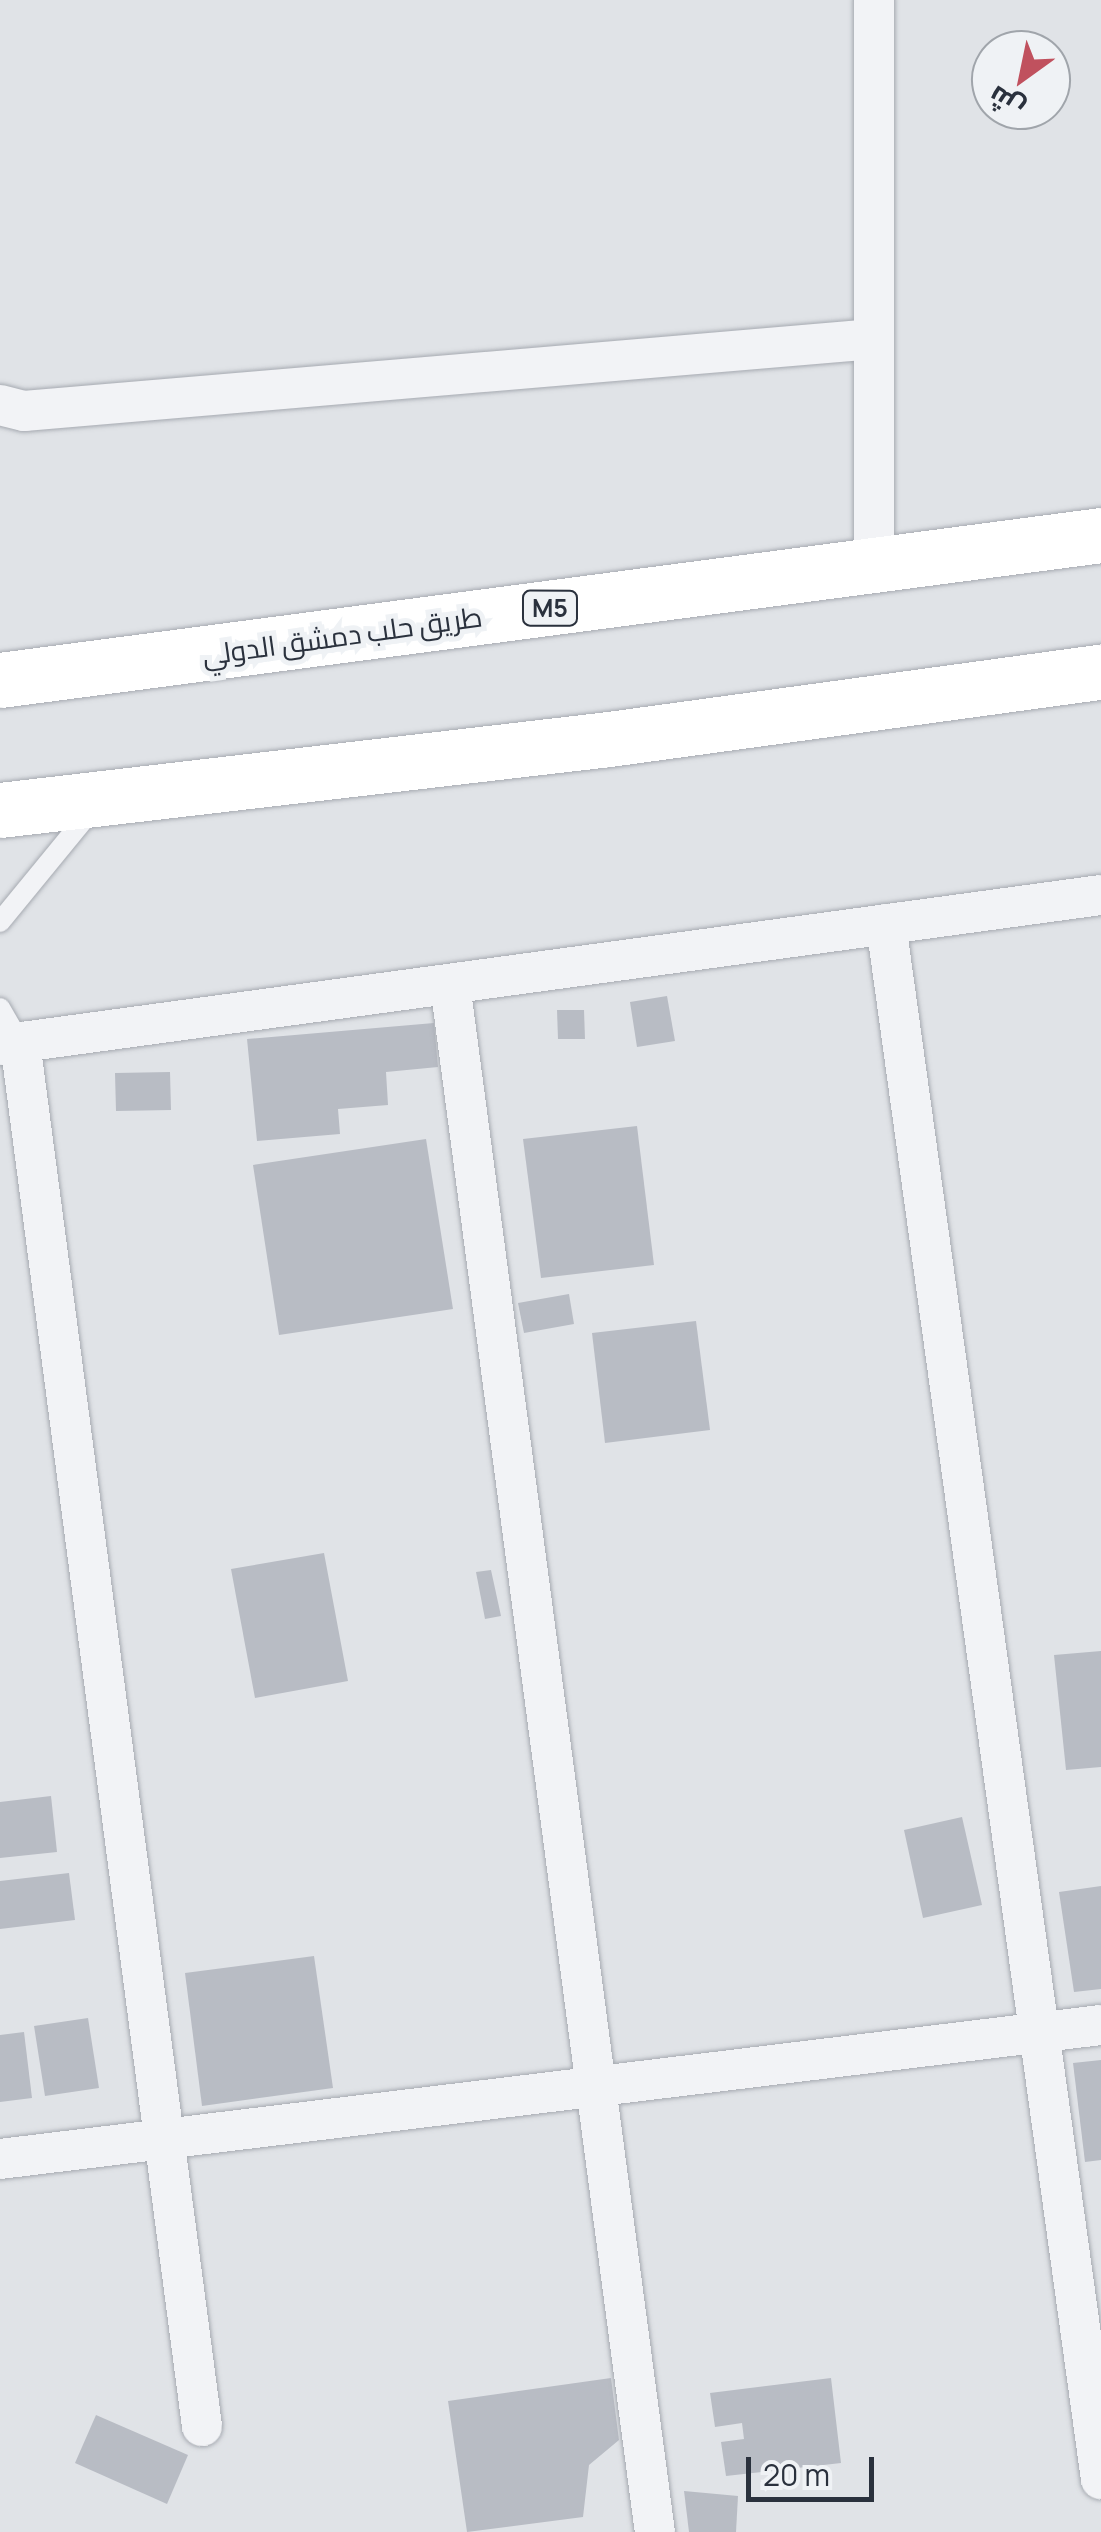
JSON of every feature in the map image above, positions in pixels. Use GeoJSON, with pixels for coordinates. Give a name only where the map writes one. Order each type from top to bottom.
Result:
{"type":"FeatureCollection","features":[{"type":"Feature","properties":{"kind":"highway","name":"طريق حلب دمشق الدولي"},"geometry":{"type":"LineString","coordinates":[[0,680],[1101,536]]}},
{"type":"Feature","properties":{"kind":"highway"},"geometry":{"type":"LineString","coordinates":[[0,810],[1101,672]]}},
{"type":"Feature","properties":{"kind":"street"},"geometry":{"type":"LineString","coordinates":[[874,0],[874,565]]}},
{"type":"Feature","properties":{"kind":"street"},"geometry":{"type":"LineString","coordinates":[[0,404],[24,411],[874,339]]}},
{"type":"Feature","properties":{"kind":"street"},"geometry":{"type":"LineString","coordinates":[[202,2426],[10,1044],[1101,896]]}},
{"type":"Feature","properties":{"kind":"street"},"geometry":{"type":"LineString","coordinates":[[886,924],[1043,2032],[1101,2479]]}},
{"type":"Feature","properties":{"kind":"street"},"geometry":{"type":"LineString","coordinates":[[450,984],[656,2532]]}},
{"type":"Feature","properties":{"kind":"street"},"geometry":{"type":"LineString","coordinates":[[0,2159],[1101,2025]]}},
{"type":"Feature","properties":{"kind":"lane"},"geometry":{"type":"LineString","coordinates":[[0,922],[102,798]]}},
{"type":"Feature","properties":{"kind":"lane"},"geometry":{"type":"LineString","coordinates":[[0,1008],[10,1044]]}},
{"type":"Feature","properties":{"kind":"building"},"geometry":{"type":"Polygon","coordinates":[[[667,996],[675,1041],[637,1047],[630,1002],[667,996]]]}},
{"type":"Feature","properties":{"kind":"building"},"geometry":{"type":"Polygon","coordinates":[[[557,1010],[584,1010],[585,1039],[558,1039],[557,1010]]]}},
{"type":"Feature","properties":{"kind":"building"},"geometry":{"type":"Polygon","coordinates":[[[434,1023],[438,1067],[386,1072],[388,1105],[338,1109],[340,1134],[257,1141],[247,1039],[434,1023]]]}},
{"type":"Feature","properties":{"kind":"building"},"geometry":{"type":"Polygon","coordinates":[[[170,1072],[171,1110],[116,1111],[115,1073],[170,1072]]]}},
{"type":"Feature","properties":{"kind":"building"},"geometry":{"type":"Polygon","coordinates":[[[637,1126],[654,1265],[541,1278],[523,1139],[637,1126]]]}},
{"type":"Feature","properties":{"kind":"building"},"geometry":{"type":"Polygon","coordinates":[[[426,1139],[453,1309],[279,1335],[253,1165],[426,1139]]]}},
{"type":"Feature","properties":{"kind":"building"},"geometry":{"type":"Polygon","coordinates":[[[569,1294],[574,1324],[524,1333],[518,1303],[569,1294]]]}},
{"type":"Feature","properties":{"kind":"building"},"geometry":{"type":"Polygon","coordinates":[[[696,1321],[710,1430],[605,1443],[592,1333],[696,1321]]]}},
{"type":"Feature","properties":{"kind":"building"},"geometry":{"type":"Polygon","coordinates":[[[324,1553],[348,1681],[255,1698],[231,1569],[324,1553]]]}},
{"type":"Feature","properties":{"kind":"building"},"geometry":{"type":"Polygon","coordinates":[[[491,1570],[501,1616],[485,1619],[476,1572],[491,1570]]]}},
{"type":"Feature","properties":{"kind":"building"},"geometry":{"type":"Polygon","coordinates":[[[1101,1651],[1101,1767],[1066,1770],[1054,1655],[1101,1651]]]}},
{"type":"Feature","properties":{"kind":"building"},"geometry":{"type":"Polygon","coordinates":[[[51,1796],[57,1852],[0,1858],[0,1802],[51,1796]]]}},
{"type":"Feature","properties":{"kind":"building"},"geometry":{"type":"Polygon","coordinates":[[[962,1817],[982,1905],[923,1918],[904,1830],[962,1817]]]}},
{"type":"Feature","properties":{"kind":"building"},"geometry":{"type":"Polygon","coordinates":[[[69,1873],[75,1920],[0,1929],[0,1881],[69,1873]]]}},
{"type":"Feature","properties":{"kind":"building"},"geometry":{"type":"Polygon","coordinates":[[[1101,1886],[1101,1989],[1074,1992],[1059,1892],[1101,1886]]]}},
{"type":"Feature","properties":{"kind":"building"},"geometry":{"type":"Polygon","coordinates":[[[314,1956],[333,2088],[202,2106],[185,1973],[314,1956]]]}},
{"type":"Feature","properties":{"kind":"building"},"geometry":{"type":"Polygon","coordinates":[[[88,2018],[99,2088],[45,2096],[34,2026],[88,2018]]]}},
{"type":"Feature","properties":{"kind":"building"},"geometry":{"type":"Polygon","coordinates":[[[24,2032],[32,2098],[0,2102],[0,2035],[24,2032]]]}},
{"type":"Feature","properties":{"kind":"building"},"geometry":{"type":"Polygon","coordinates":[[[1101,2060],[1101,2160],[1085,2162],[1073,2063],[1101,2060]]]}},
{"type":"Feature","properties":{"kind":"building"},"geometry":{"type":"Polygon","coordinates":[[[611,2378],[619,2440],[589,2465],[583,2517],[467,2532],[448,2401],[611,2378]]]}},
{"type":"Feature","properties":{"kind":"building"},"geometry":{"type":"Polygon","coordinates":[[[831,2378],[841,2463],[726,2476],[721,2442],[744,2439],[742,2423],[715,2427],[710,2393],[831,2378]]]}},
{"type":"Feature","properties":{"kind":"building"},"geometry":{"type":"Polygon","coordinates":[[[96,2415],[188,2455],[167,2504],[75,2463],[96,2415]]]}},
{"type":"Feature","properties":{"kind":"building"},"geometry":{"type":"Polygon","coordinates":[[[684,2491],[738,2496],[736,2532],[689,2532],[684,2491]]]}}]}
